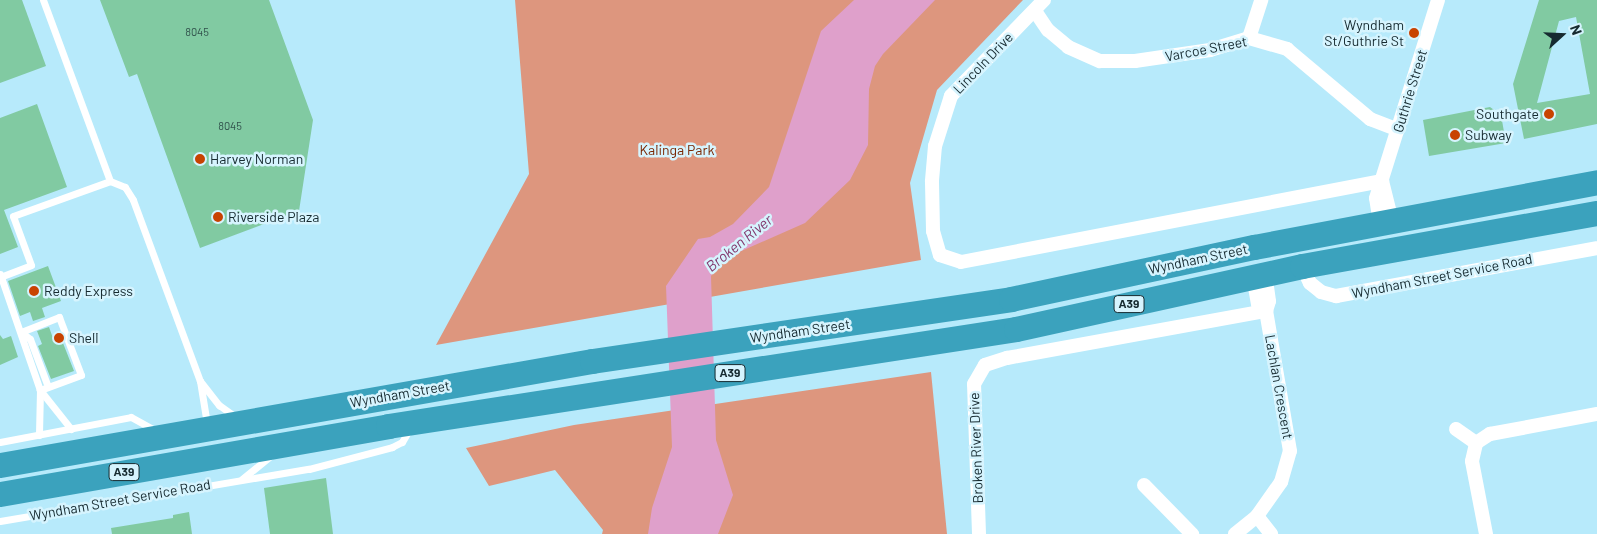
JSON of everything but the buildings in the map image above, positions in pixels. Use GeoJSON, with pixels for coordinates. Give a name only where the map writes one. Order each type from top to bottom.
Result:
{"type":"FeatureCollection","features":[{"type":"Feature","properties":{"kind":"highway","name":"Wyndham Street"},"geometry":{"type":"LineString","coordinates":[[0,465],[592,361],[862,322],[1011,298],[1254,247],[1597,182]]}},
{"type":"Feature","properties":{"kind":"highway","name":"Wyndham Street"},"geometry":{"type":"LineString","coordinates":[[0,494],[288,442],[594,392],[866,354],[1016,329],[1302,266],[1597,213]]}},
{"type":"Feature","properties":{"kind":"highway"},"geometry":{"type":"LineString","coordinates":[[1386,222],[1391,251]]}},
{"type":"Feature","properties":{"kind":"highway"},"geometry":{"type":"LineString","coordinates":[[1254,247],[1259,275]]}},
{"type":"Feature","properties":{"kind":"highway"},"geometry":{"type":"LineString","coordinates":[[373,399],[403,411],[410,422]]}},
{"type":"Feature","properties":{"kind":"highway"},"geometry":{"type":"LineString","coordinates":[[208,428],[230,444],[248,449]]}},
{"type":"Feature","properties":{"kind":"street"},"geometry":{"type":"LineString","coordinates":[[1249,38],[1261,0]]}},
{"type":"Feature","properties":{"kind":"street","name":"Guthrie Street"},"geometry":{"type":"LineString","coordinates":[[1382,181],[1438,0]]}},
{"type":"Feature","properties":{"kind":"street","name":"Varcoe Street"},"geometry":{"type":"LineString","coordinates":[[1040,5],[1048,30],[1068,47],[1100,61],[1144,60],[1210,50],[1249,38],[1287,49],[1370,119],[1398,130]]}},
{"type":"Feature","properties":{"kind":"street","name":"Lincoln Drive"},"geometry":{"type":"LineString","coordinates":[[1040,5],[951,96],[935,146],[932,182],[933,231],[940,254],[961,262],[1382,181]]}},
{"type":"Feature","properties":{"kind":"street"},"geometry":{"type":"LineString","coordinates":[[1382,181],[1386,222]]}},
{"type":"Feature","properties":{"kind":"street","name":"Wyndham Street Service Road"},"geometry":{"type":"LineString","coordinates":[[1302,266],[1310,283],[1321,292],[1336,296],[1597,248]]}},
{"type":"Feature","properties":{"kind":"street","name":"Lachlan Crescent"},"geometry":{"type":"LineString","coordinates":[[1235,534],[1257,516],[1281,482],[1290,451],[1266,311],[1269,301],[1259,275]]}},
{"type":"Feature","properties":{"kind":"street","name":"Broken River Drive"},"geometry":{"type":"LineString","coordinates":[[979,534],[974,384],[985,365],[1007,358],[1266,311]]}},
{"type":"Feature","properties":{"kind":"street"},"geometry":{"type":"LineString","coordinates":[[1486,534],[1472,461],[1476,443],[1490,434],[1597,414]]}},
{"type":"Feature","properties":{"kind":"street"},"geometry":{"type":"LineString","coordinates":[[1456,429],[1476,443]]}},
{"type":"Feature","properties":{"kind":"street"},"geometry":{"type":"LineString","coordinates":[[1144,485],[1192,534]]}},
{"type":"Feature","properties":{"kind":"street"},"geometry":{"type":"LineString","coordinates":[[1257,516],[1271,534]]}},
{"type":"Feature","properties":{"kind":"lane"},"geometry":{"type":"LineString","coordinates":[[43,0],[110,181]]}},
{"type":"Feature","properties":{"kind":"lane"},"geometry":{"type":"LineString","coordinates":[[39,435],[40,390],[0,276],[31,265],[13,216],[110,181],[125,187],[133,200],[200,381],[208,428]]}},
{"type":"Feature","properties":{"kind":"lane"},"geometry":{"type":"LineString","coordinates":[[21,332],[59,317],[81,375],[40,390]]}},
{"type":"Feature","properties":{"kind":"lane"},"geometry":{"type":"LineString","coordinates":[[21,332],[30,339],[48,387]]}},
{"type":"Feature","properties":{"kind":"lane"},"geometry":{"type":"LineString","coordinates":[[200,381],[230,415],[250,421]]}},
{"type":"Feature","properties":{"kind":"lane"},"geometry":{"type":"LineString","coordinates":[[40,390],[71,429]]}},
{"type":"Feature","properties":{"kind":"lane"},"geometry":{"type":"LineString","coordinates":[[0,442],[131,416],[166,436]]}},
{"type":"Feature","properties":{"kind":"lane","name":"Wyndham Street Service Road"},"geometry":{"type":"LineString","coordinates":[[0,521],[309,469],[392,447],[407,436],[410,422]]}},
{"type":"Feature","properties":{"kind":"lane","name":"Wyndham Street Service Road"},"geometry":{"type":"LineString","coordinates":[[240,480],[288,442]]}},
{"type":"Feature","properties":{"kind":"green space","name":"Kalinga Park"},"geometry":{"type":"Polygon","coordinates":[[[515,0],[1023,0],[937,90],[910,183],[921,260],[436,345],[529,174],[515,0]]]}},
{"type":"Feature","properties":{"kind":"green space"},"geometry":{"type":"Polygon","coordinates":[[[931,372],[947,534],[602,534],[603,530],[555,470],[489,486],[466,448],[574,425],[931,372]]]}},
{"type":"Feature","properties":{"kind":"water","name":"Broken River"},"geometry":{"type":"Polygon","coordinates":[[[854,0],[935,0],[883,54],[875,66],[869,89],[868,145],[850,180],[805,223],[730,256],[719,264],[711,276],[716,440],[733,495],[718,534],[648,534],[652,508],[672,447],[666,286],[698,239],[710,237],[733,224],[769,187],[821,31],[854,0]]]}},
{"type":"Feature","properties":{"kind":"place","name":"Wyndham St/Guthrie St"},"geometry":{"type":"Point","coordinates":[1414,33]}},
{"type":"Feature","properties":{"kind":"place","name":"Southgate"},"geometry":{"type":"Point","coordinates":[1549,114]}},
{"type":"Feature","properties":{"kind":"place","name":"Subway"},"geometry":{"type":"Point","coordinates":[1455,135]}},
{"type":"Feature","properties":{"kind":"place","name":"Harvey Norman"},"geometry":{"type":"Point","coordinates":[200,159]}},
{"type":"Feature","properties":{"kind":"place","name":"Riverside Plaza"},"geometry":{"type":"Point","coordinates":[218,217]}},
{"type":"Feature","properties":{"kind":"place","name":"Reddy Express"},"geometry":{"type":"Point","coordinates":[34,291]}},
{"type":"Feature","properties":{"kind":"place","name":"Shell"},"geometry":{"type":"Point","coordinates":[59,338]}}]}
